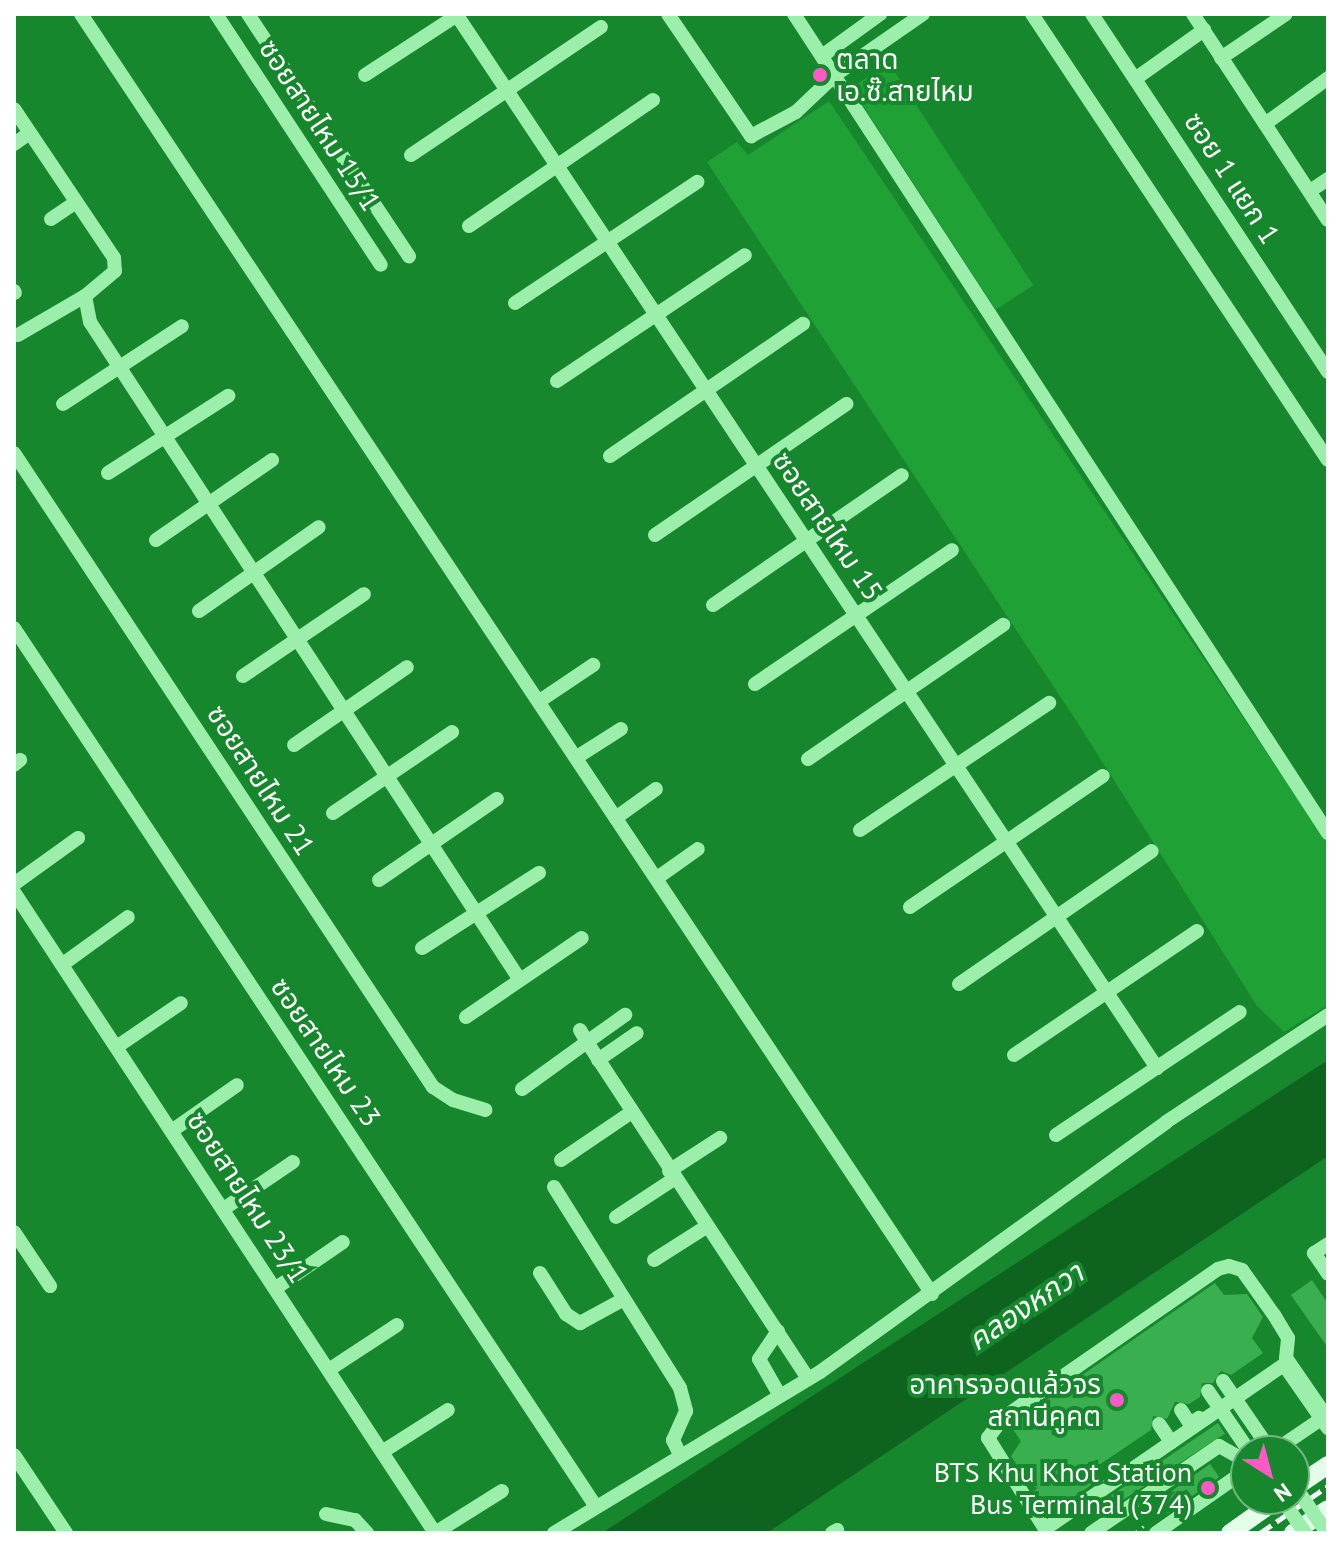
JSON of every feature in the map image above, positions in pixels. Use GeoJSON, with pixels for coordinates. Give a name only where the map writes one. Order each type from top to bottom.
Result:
{"type":"FeatureCollection","features":[{"type":"Feature","properties":{"kind":"main road"},"geometry":{"type":"LineString","coordinates":[[1310,1476],[1328,1465]]}},
{"type":"Feature","properties":{"kind":"main road"},"geometry":{"type":"LineString","coordinates":[[1293,1533],[1328,1509]]}},
{"type":"Feature","properties":{"kind":"main road"},"geometry":{"type":"LineString","coordinates":[[1230,1533],[1256,1515]]}},
{"type":"Feature","properties":{"kind":"main road"},"geometry":{"type":"LineString","coordinates":[[1321,1533],[1328,1530]]}},
{"type":"Feature","properties":{"kind":"street"},"geometry":{"type":"LineString","coordinates":[[81,14],[541,700],[932,1294]]}},
{"type":"Feature","properties":{"kind":"street","name":"ซอยสายไหม 15/1"},"geometry":{"type":"LineString","coordinates":[[216,14],[381,265]]}},
{"type":"Feature","properties":{"kind":"street"},"geometry":{"type":"LineString","coordinates":[[365,75],[457,14]]}},
{"type":"Feature","properties":{"kind":"street","name":"ซอยสายไหม 15"},"geometry":{"type":"LineString","coordinates":[[457,14],[1157,1068]]}},
{"type":"Feature","properties":{"kind":"street"},"geometry":{"type":"LineString","coordinates":[[668,14],[751,136],[796,112],[835,75],[923,14]]}},
{"type":"Feature","properties":{"kind":"street"},"geometry":{"type":"LineString","coordinates":[[794,14],[1328,833]]}},
{"type":"Feature","properties":{"kind":"street"},"geometry":{"type":"LineString","coordinates":[[822,56],[880,14]]}},
{"type":"Feature","properties":{"kind":"street"},"geometry":{"type":"LineString","coordinates":[[1032,14],[1328,460]]}},
{"type":"Feature","properties":{"kind":"street","name":"ซอย 1 แยก 1"},"geometry":{"type":"LineString","coordinates":[[1092,14],[1327,369]]}},
{"type":"Feature","properties":{"kind":"street"},"geometry":{"type":"LineString","coordinates":[[1193,14],[1328,220]]}},
{"type":"Feature","properties":{"kind":"street"},"geometry":{"type":"LineString","coordinates":[[1221,58],[1286,14]]}},
{"type":"Feature","properties":{"kind":"street"},"geometry":{"type":"LineString","coordinates":[[231,37],[250,18]]}},
{"type":"Feature","properties":{"kind":"street","name":"ซอยสายไหม 15/1"},"geometry":{"type":"LineString","coordinates":[[250,18],[409,256]]}},
{"type":"Feature","properties":{"kind":"street"},"geometry":{"type":"LineString","coordinates":[[411,155],[601,27]]}},
{"type":"Feature","properties":{"kind":"street"},"geometry":{"type":"LineString","coordinates":[[1135,79],[1204,30]]}},
{"type":"Feature","properties":{"kind":"street"},"geometry":{"type":"LineString","coordinates":[[1265,124],[1328,78]]}},
{"type":"Feature","properties":{"kind":"street"},"geometry":{"type":"LineString","coordinates":[[469,226],[653,100]]}},
{"type":"Feature","properties":{"kind":"street"},"geometry":{"type":"LineString","coordinates":[[14,109],[114,258],[115,271],[85,296],[18,335]]}},
{"type":"Feature","properties":{"kind":"street"},"geometry":{"type":"LineString","coordinates":[[14,144],[30,133]]}},
{"type":"Feature","properties":{"kind":"street"},"geometry":{"type":"LineString","coordinates":[[1310,191],[1328,179]]}},
{"type":"Feature","properties":{"kind":"street"},"geometry":{"type":"LineString","coordinates":[[515,303],[697,182]]}},
{"type":"Feature","properties":{"kind":"street"},"geometry":{"type":"LineString","coordinates":[[51,219],[76,202]]}},
{"type":"Feature","properties":{"kind":"street"},"geometry":{"type":"LineString","coordinates":[[557,381],[657,317],[745,255]]}},
{"type":"Feature","properties":{"kind":"street"},"geometry":{"type":"LineString","coordinates":[[85,296],[90,322],[520,980]]}},
{"type":"Feature","properties":{"kind":"street"},"geometry":{"type":"LineString","coordinates":[[610,456],[803,324]]}},
{"type":"Feature","properties":{"kind":"street"},"geometry":{"type":"LineString","coordinates":[[63,404],[182,326]]}},
{"type":"Feature","properties":{"kind":"street"},"geometry":{"type":"LineString","coordinates":[[108,473],[228,396]]}},
{"type":"Feature","properties":{"kind":"street"},"geometry":{"type":"LineString","coordinates":[[655,535],[846,404]]}},
{"type":"Feature","properties":{"kind":"street","name":"ซอยสายไหม 21"},"geometry":{"type":"LineString","coordinates":[[14,453],[433,1087],[453,1100],[486,1110]]}},
{"type":"Feature","properties":{"kind":"street"},"geometry":{"type":"LineString","coordinates":[[156,540],[272,460]]}},
{"type":"Feature","properties":{"kind":"street"},"geometry":{"type":"LineString","coordinates":[[713,605],[902,475]]}},
{"type":"Feature","properties":{"kind":"street"},"geometry":{"type":"LineString","coordinates":[[199,611],[319,527]]}},
{"type":"Feature","properties":{"kind":"street"},"geometry":{"type":"LineString","coordinates":[[755,684],[952,550]]}},
{"type":"Feature","properties":{"kind":"street"},"geometry":{"type":"LineString","coordinates":[[243,676],[364,594]]}},
{"type":"Feature","properties":{"kind":"street"},"geometry":{"type":"LineString","coordinates":[[808,759],[1003,625]]}},
{"type":"Feature","properties":{"kind":"street","name":"ซอยสายไหม 23"},"geometry":{"type":"LineString","coordinates":[[14,628],[595,1505]]}},
{"type":"Feature","properties":{"kind":"street"},"geometry":{"type":"LineString","coordinates":[[541,700],[593,665]]}},
{"type":"Feature","properties":{"kind":"street"},"geometry":{"type":"LineString","coordinates":[[294,745],[341,709],[407,667]]}},
{"type":"Feature","properties":{"kind":"street"},"geometry":{"type":"LineString","coordinates":[[860,830],[1049,703]]}},
{"type":"Feature","properties":{"kind":"street"},"geometry":{"type":"LineString","coordinates":[[577,757],[621,729]]}},
{"type":"Feature","properties":{"kind":"street"},"geometry":{"type":"LineString","coordinates":[[333,813],[452,732]]}},
{"type":"Feature","properties":{"kind":"street"},"geometry":{"type":"LineString","coordinates":[[910,907],[1008,844],[1103,776]]}},
{"type":"Feature","properties":{"kind":"street"},"geometry":{"type":"LineString","coordinates":[[617,817],[656,789]]}},
{"type":"Feature","properties":{"kind":"street"},"geometry":{"type":"LineString","coordinates":[[379,880],[497,799]]}},
{"type":"Feature","properties":{"kind":"street"},"geometry":{"type":"LineString","coordinates":[[14,884],[78,838]]}},
{"type":"Feature","properties":{"kind":"street"},"geometry":{"type":"LineString","coordinates":[[657,878],[698,849]]}},
{"type":"Feature","properties":{"kind":"street"},"geometry":{"type":"LineString","coordinates":[[959,984],[1152,851]]}},
{"type":"Feature","properties":{"kind":"street"},"geometry":{"type":"LineString","coordinates":[[422,948],[539,873]]}},
{"type":"Feature","properties":{"kind":"street","name":"ซอยสายไหม 23/1"},"geometry":{"type":"LineString","coordinates":[[14,892],[225,1208],[435,1533]]}},
{"type":"Feature","properties":{"kind":"street"},"geometry":{"type":"LineString","coordinates":[[63,964],[128,917]]}},
{"type":"Feature","properties":{"kind":"street"},"geometry":{"type":"LineString","coordinates":[[1014,1055],[1197,931]]}},
{"type":"Feature","properties":{"kind":"street"},"geometry":{"type":"LineString","coordinates":[[466,1017],[582,938]]}},
{"type":"Feature","properties":{"kind":"street"},"geometry":{"type":"LineString","coordinates":[[118,1046],[181,1003]]}},
{"type":"Feature","properties":{"kind":"street"},"geometry":{"type":"LineString","coordinates":[[1056,1135],[1240,1012]]}},
{"type":"Feature","properties":{"kind":"street"},"geometry":{"type":"LineString","coordinates":[[522,1089],[584,1036],[625,1015]]}},
{"type":"Feature","properties":{"kind":"street"},"geometry":{"type":"LineString","coordinates":[[554,1533],[595,1505],[808,1379],[932,1294],[1166,1122],[1328,1015]]}},
{"type":"Feature","properties":{"kind":"street"},"geometry":{"type":"LineString","coordinates":[[598,1060],[637,1033]]}},
{"type":"Feature","properties":{"kind":"street"},"geometry":{"type":"LineString","coordinates":[[584,1036],[808,1379]]}},
{"type":"Feature","properties":{"kind":"street"},"geometry":{"type":"LineString","coordinates":[[173,1130],[237,1085]]}},
{"type":"Feature","properties":{"kind":"street"},"geometry":{"type":"LineString","coordinates":[[561,1160],[632,1112]]}},
{"type":"Feature","properties":{"kind":"street"},"geometry":{"type":"LineString","coordinates":[[616,1217],[720,1138]]}},
{"type":"Feature","properties":{"kind":"street"},"geometry":{"type":"LineString","coordinates":[[225,1208],[293,1162]]}},
{"type":"Feature","properties":{"kind":"street"},"geometry":{"type":"LineString","coordinates":[[554,1187],[686,1401],[673,1440],[680,1455]]}},
{"type":"Feature","properties":{"kind":"street"},"geometry":{"type":"LineString","coordinates":[[654,1260],[706,1227]]}},
{"type":"Feature","properties":{"kind":"street"},"geometry":{"type":"LineString","coordinates":[[14,1232],[50,1286]]}},
{"type":"Feature","properties":{"kind":"street"},"geometry":{"type":"LineString","coordinates":[[276,1288],[343,1242]]}},
{"type":"Feature","properties":{"kind":"street"},"geometry":{"type":"LineString","coordinates":[[1328,1244],[1314,1253],[1328,1274]]}},
{"type":"Feature","properties":{"kind":"street"},"geometry":{"type":"LineString","coordinates":[[1218,1269],[1242,1270],[1288,1338],[1286,1358],[1326,1422],[1284,1365],[1045,1529],[988,1438],[1003,1418],[1218,1269]]}},
{"type":"Feature","properties":{"kind":"street"},"geometry":{"type":"LineString","coordinates":[[540,1273],[566,1314],[580,1323],[624,1299]]}},
{"type":"Feature","properties":{"kind":"street"},"geometry":{"type":"LineString","coordinates":[[330,1369],[397,1325]]}},
{"type":"Feature","properties":{"kind":"street"},"geometry":{"type":"LineString","coordinates":[[778,1331],[759,1359],[779,1394]]}},
{"type":"Feature","properties":{"kind":"street"},"geometry":{"type":"LineString","coordinates":[[1181,1410],[1190,1424],[1286,1358]]}},
{"type":"Feature","properties":{"kind":"street"},"geometry":{"type":"LineString","coordinates":[[1223,1381],[1261,1435]]}},
{"type":"Feature","properties":{"kind":"street"},"geometry":{"type":"LineString","coordinates":[[1208,1391],[1238,1435]]}},
{"type":"Feature","properties":{"kind":"street"},"geometry":{"type":"LineString","coordinates":[[382,1452],[448,1410]]}},
{"type":"Feature","properties":{"kind":"street"},"geometry":{"type":"LineString","coordinates":[[1302,1435],[1326,1422]]}},
{"type":"Feature","properties":{"kind":"street"},"geometry":{"type":"LineString","coordinates":[[1159,1424],[1171,1442]]}},
{"type":"Feature","properties":{"kind":"street"},"geometry":{"type":"LineString","coordinates":[[1091,1533],[1219,1446],[1230,1452]]}},
{"type":"Feature","properties":{"kind":"street"},"geometry":{"type":"LineString","coordinates":[[14,1455],[66,1533]]}},
{"type":"Feature","properties":{"kind":"street"},"geometry":{"type":"LineString","coordinates":[[1156,1533],[1230,1481]]}},
{"type":"Feature","properties":{"kind":"street"},"geometry":{"type":"LineString","coordinates":[[435,1533],[502,1491]]}},
{"type":"Feature","properties":{"kind":"street"},"geometry":{"type":"LineString","coordinates":[[1310,1507],[1328,1530]]}},
{"type":"Feature","properties":{"kind":"street"},"geometry":{"type":"LineString","coordinates":[[326,1514],[355,1520],[367,1533]]}},
{"type":"Feature","properties":{"kind":"street"},"geometry":{"type":"LineString","coordinates":[[1292,1515],[1305,1533]]}},
{"type":"Feature","properties":{"kind":"shaded area"},"geometry":{"type":"Polygon","coordinates":[[[889,63],[1033,285],[996,310],[851,88],[889,63]]]}},
{"type":"Feature","properties":{"kind":"shaded area"},"geometry":{"type":"Polygon","coordinates":[[[829,101],[1328,844],[1328,1005],[1284,1032],[1257,1006],[1077,722],[707,162],[737,142],[748,155],[829,101]]]}},
{"type":"Feature","properties":{"kind":"water","name":"คลองหกวา"},"geometry":{"type":"Polygon","coordinates":[[[1328,1060],[1328,1156],[767,1533],[602,1533],[1328,1060]]]}},
{"type":"Feature","properties":{"kind":"building"},"geometry":{"type":"Polygon","coordinates":[[[1312,1280],[1328,1304],[1328,1348],[1291,1295],[1312,1280]]]}},
{"type":"Feature","properties":{"kind":"building","name":"อาคารจอดแล้วจร สถานีคูคต"},"geometry":{"type":"Polygon","coordinates":[[[1215,1283],[1224,1295],[1247,1294],[1263,1317],[1252,1338],[1263,1353],[1231,1375],[1221,1371],[1213,1383],[1202,1383],[1200,1397],[1189,1404],[1175,1402],[1167,1419],[1153,1416],[1151,1430],[1087,1473],[1094,1483],[1048,1515],[1033,1491],[1038,1488],[1028,1483],[1011,1456],[1021,1441],[1010,1425],[1215,1283]]]}},
{"type":"Feature","properties":{"kind":"building"},"geometry":{"type":"Polygon","coordinates":[[[1218,1423],[1225,1434],[1103,1513],[1097,1505],[1218,1423]]]}},
{"type":"Feature","properties":{"kind":"building"},"geometry":{"type":"Polygon","coordinates":[[[1210,1464],[1219,1477],[1168,1513],[1158,1500],[1210,1464]]]}},
{"type":"Feature","properties":{"kind":"railway"},"geometry":{"type":"LineString","coordinates":[[1260,1533],[1328,1486]]}},
{"type":"Feature","properties":{"kind":"place","name":"ตลาด เอ.ซ๊.สายไหม"},"geometry":{"type":"Point","coordinates":[820,75]}},
{"type":"Feature","properties":{"kind":"place","name":"อาคารจอดแล้วจร สถานีคูคต"},"geometry":{"type":"Point","coordinates":[1117,1400]}},
{"type":"Feature","properties":{"kind":"place","name":"BTS Khu Khot Station Bus Terminal (374)"},"geometry":{"type":"Point","coordinates":[1208,1488]}}]}
